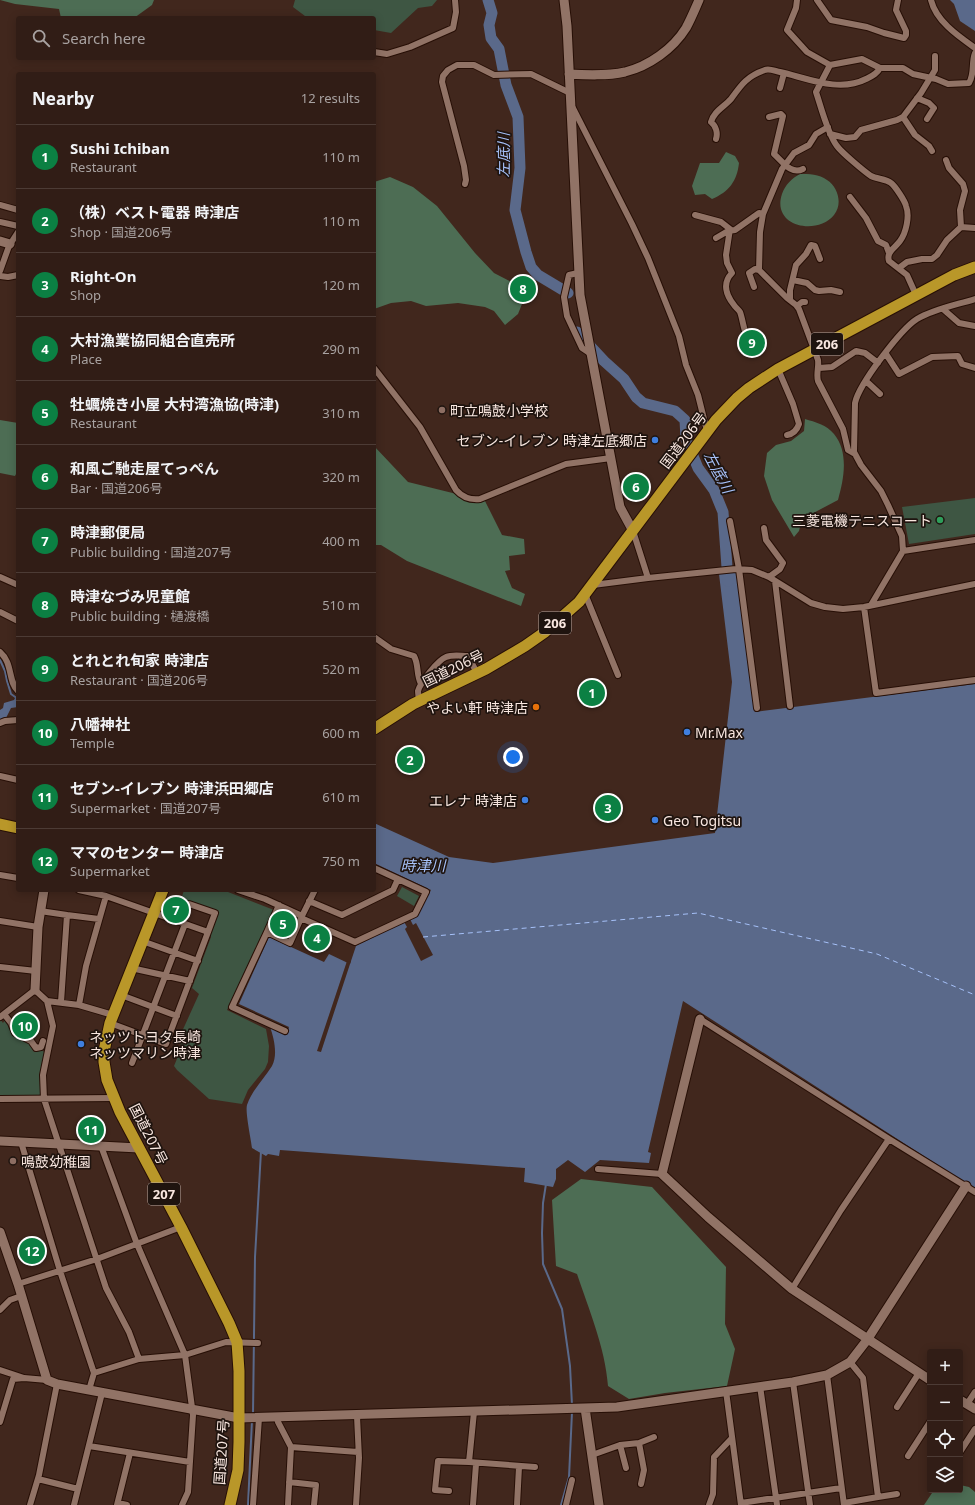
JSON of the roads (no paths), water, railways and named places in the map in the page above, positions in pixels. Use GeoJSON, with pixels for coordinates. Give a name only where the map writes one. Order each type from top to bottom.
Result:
{"type":"FeatureCollection","features":[{"type":"Feature","properties":{"kind":"highway","name":"国道206号"},"geometry":{"type":"LineString","coordinates":[[376,728],[419,701],[478,673],[520,649],[545,632],[579,602],[697,445],[737,398],[749,388],[778,369],[916,295],[954,275],[975,267]]}},
{"type":"Feature","properties":{"kind":"highway"},"geometry":{"type":"LineString","coordinates":[[0,824],[16,828]]}},
{"type":"Feature","properties":{"kind":"highway","name":"国道207号"},"geometry":{"type":"LineString","coordinates":[[162,892],[111,1019],[104,1051],[104,1062],[107,1080],[120,1112],[241,1343],[239,1371],[243,1418],[238,1470],[230,1505]]}},
{"type":"Feature","properties":{"kind":"street"},"geometry":{"type":"LineString","coordinates":[[376,52],[387,54],[410,48],[453,28],[456,12],[455,0]]}},
{"type":"Feature","properties":{"kind":"street"},"geometry":{"type":"LineString","coordinates":[[564,0],[567,26],[580,295],[620,507],[633,531],[648,578]]}},
{"type":"Feature","properties":{"kind":"street"},"geometry":{"type":"LineString","coordinates":[[569,74],[595,75],[625,72],[651,62],[677,40],[686,28],[699,0]]}},
{"type":"Feature","properties":{"kind":"street"},"geometry":{"type":"LineString","coordinates":[[797,0],[796,8],[787,30],[807,52],[830,65],[862,59],[880,68],[903,68],[913,74],[948,84],[970,83],[974,74],[973,57],[975,53]]}},
{"type":"Feature","properties":{"kind":"street"},"geometry":{"type":"LineString","coordinates":[[818,0],[831,20],[867,27],[904,38],[906,31],[896,10],[898,0]]}},
{"type":"Feature","properties":{"kind":"street"},"geometry":{"type":"LineString","coordinates":[[931,0],[936,12],[950,29],[975,48]]}},
{"type":"Feature","properties":{"kind":"street"},"geometry":{"type":"LineString","coordinates":[[830,134],[846,138],[855,137],[861,130],[903,117],[918,98],[935,70],[935,56]]}},
{"type":"Feature","properties":{"kind":"street"},"geometry":{"type":"LineString","coordinates":[[465,184],[466,180],[464,166],[442,82],[443,76],[448,70],[457,65],[474,65],[494,75],[531,74],[570,93]]}},
{"type":"Feature","properties":{"kind":"street"},"geometry":{"type":"LineString","coordinates":[[830,65],[816,92],[830,134],[837,148],[872,176],[891,182],[906,206],[907,213],[905,232],[900,241],[889,253]]}},
{"type":"Feature","properties":{"kind":"street"},"geometry":{"type":"LineString","coordinates":[[716,139],[718,134],[711,122],[712,117],[730,99],[745,80],[766,69],[821,84],[844,84],[860,82],[878,73],[880,68]]}},
{"type":"Feature","properties":{"kind":"street"},"geometry":{"type":"LineString","coordinates":[[935,70],[942,71]]}},
{"type":"Feature","properties":{"kind":"street"},"geometry":{"type":"LineString","coordinates":[[780,88],[784,73]]}},
{"type":"Feature","properties":{"kind":"street"},"geometry":{"type":"LineString","coordinates":[[918,98],[929,103],[934,108],[927,119]]}},
{"type":"Feature","properties":{"kind":"street"},"geometry":{"type":"LineString","coordinates":[[570,103],[648,258],[679,336],[686,364],[698,395],[708,432]]}},
{"type":"Feature","properties":{"kind":"street"},"geometry":{"type":"LineString","coordinates":[[769,117],[781,114],[783,116],[774,154],[790,170],[803,170]]}},
{"type":"Feature","properties":{"kind":"street"},"geometry":{"type":"LineString","coordinates":[[903,117],[915,135],[930,146],[932,151]]}},
{"type":"Feature","properties":{"kind":"street"},"geometry":{"type":"LineString","coordinates":[[759,270],[760,232],[763,214],[773,188],[785,164],[794,153],[809,145],[816,134],[828,127]]}},
{"type":"Feature","properties":{"kind":"street"},"geometry":{"type":"LineString","coordinates":[[946,160],[949,168],[963,184],[965,191],[960,210],[961,227]]}},
{"type":"Feature","properties":{"kind":"street"},"geometry":{"type":"LineString","coordinates":[[850,197],[866,218],[878,241],[886,245],[889,253],[889,261],[907,276],[916,295]]}},
{"type":"Feature","properties":{"kind":"street"},"geometry":{"type":"LineString","coordinates":[[0,205],[16,209]]}},
{"type":"Feature","properties":{"kind":"street"},"geometry":{"type":"LineString","coordinates":[[716,238],[730,230],[735,230],[759,213],[763,214]]}},
{"type":"Feature","properties":{"kind":"street"},"geometry":{"type":"LineString","coordinates":[[694,214],[721,222],[727,225],[730,230],[726,255],[727,263],[732,273],[727,280],[726,292],[729,299],[740,312],[745,331]]}},
{"type":"Feature","properties":{"kind":"street"},"geometry":{"type":"LineString","coordinates":[[0,222],[16,226]]}},
{"type":"Feature","properties":{"kind":"street"},"geometry":{"type":"LineString","coordinates":[[899,268],[907,262],[932,259],[938,255],[947,240],[961,227],[975,228]]}},
{"type":"Feature","properties":{"kind":"street"},"geometry":{"type":"LineString","coordinates":[[0,270],[10,244],[16,235]]}},
{"type":"Feature","properties":{"kind":"street"},"geometry":{"type":"LineString","coordinates":[[0,241],[10,244]]}},
{"type":"Feature","properties":{"kind":"street"},"geometry":{"type":"LineString","coordinates":[[790,300],[790,290],[796,265],[812,245],[815,246],[820,259]]}},
{"type":"Feature","properties":{"kind":"street"},"geometry":{"type":"LineString","coordinates":[[754,286],[749,273],[755,269],[759,270],[797,306],[818,360],[818,381],[844,429],[848,450],[855,454]]}},
{"type":"Feature","properties":{"kind":"street"},"geometry":{"type":"LineString","coordinates":[[578,273],[569,275],[568,285],[564,297],[567,316],[582,348],[592,357]]}},
{"type":"Feature","properties":{"kind":"street"},"geometry":{"type":"LineString","coordinates":[[0,276],[16,277]]}},
{"type":"Feature","properties":{"kind":"street"},"geometry":{"type":"LineString","coordinates":[[793,280],[806,283],[815,290],[832,290],[840,292]]}},
{"type":"Feature","properties":{"kind":"street"},"geometry":{"type":"LineString","coordinates":[[871,605],[903,551],[902,536],[881,491],[861,466],[855,454],[855,402],[857,395],[878,363],[903,332],[916,320],[928,314],[975,299]]}},
{"type":"Feature","properties":{"kind":"street"},"geometry":{"type":"LineString","coordinates":[[797,306],[802,302],[805,302]]}},
{"type":"Feature","properties":{"kind":"street"},"geometry":{"type":"LineString","coordinates":[[943,309],[959,323],[975,326]]}},
{"type":"Feature","properties":{"kind":"street"},"geometry":{"type":"LineString","coordinates":[[819,368],[832,367],[856,351],[865,353],[878,363]]}},
{"type":"Feature","properties":{"kind":"street"},"geometry":{"type":"LineString","coordinates":[[886,354],[899,374],[923,361],[940,356],[958,356],[962,364],[975,368]]}},
{"type":"Feature","properties":{"kind":"street"},"geometry":{"type":"LineString","coordinates":[[778,369],[793,404],[799,424],[796,430],[787,435]]}},
{"type":"Feature","properties":{"kind":"street"},"geometry":{"type":"LineString","coordinates":[[376,371],[420,427],[456,490],[461,495],[472,500],[480,499],[566,464],[611,458]]}},
{"type":"Feature","properties":{"kind":"street"},"geometry":{"type":"LineString","coordinates":[[866,381],[880,394]]}},
{"type":"Feature","properties":{"kind":"street"},"geometry":{"type":"LineString","coordinates":[[730,521],[757,708]]}},
{"type":"Feature","properties":{"kind":"street"},"geometry":{"type":"LineString","coordinates":[[764,528],[766,540],[783,563],[772,579],[790,706]]}},
{"type":"Feature","properties":{"kind":"street"},"geometry":{"type":"LineString","coordinates":[[903,551],[975,540]]}},
{"type":"Feature","properties":{"kind":"street"},"geometry":{"type":"LineString","coordinates":[[593,585],[737,569],[752,570],[772,579],[811,602],[825,607],[843,609],[864,607],[975,584]]}},
{"type":"Feature","properties":{"kind":"street"},"geometry":{"type":"LineString","coordinates":[[0,577],[16,584]]}},
{"type":"Feature","properties":{"kind":"street"},"geometry":{"type":"LineString","coordinates":[[585,594],[618,675]]}},
{"type":"Feature","properties":{"kind":"street"},"geometry":{"type":"LineString","coordinates":[[864,607],[876,693],[975,680]]}},
{"type":"Feature","properties":{"kind":"street"},"geometry":{"type":"LineString","coordinates":[[0,612],[16,620]]}},
{"type":"Feature","properties":{"kind":"street"},"geometry":{"type":"LineString","coordinates":[[376,638],[391,649],[414,656],[417,663],[417,677],[421,684]]}},
{"type":"Feature","properties":{"kind":"street"},"geometry":{"type":"LineString","coordinates":[[0,652],[8,663],[16,688]]}},
{"type":"Feature","properties":{"kind":"street"},"geometry":{"type":"LineString","coordinates":[[419,701],[418,691],[421,684],[433,668],[443,659],[452,655],[468,656],[478,673]]}},
{"type":"Feature","properties":{"kind":"street"},"geometry":{"type":"LineString","coordinates":[[0,722],[16,720]]}},
{"type":"Feature","properties":{"kind":"street"},"geometry":{"type":"LineString","coordinates":[[0,776],[16,780]]}},
{"type":"Feature","properties":{"kind":"street"},"geometry":{"type":"LineString","coordinates":[[243,892],[279,905],[355,942],[415,914],[426,892],[376,869]]}},
{"type":"Feature","properties":{"kind":"street"},"geometry":{"type":"LineString","coordinates":[[0,875],[16,878]]}},
{"type":"Feature","properties":{"kind":"street"},"geometry":{"type":"LineString","coordinates":[[309,901],[342,915],[393,890],[398,879]]}},
{"type":"Feature","properties":{"kind":"street"},"geometry":{"type":"LineString","coordinates":[[43,1040],[41,1047],[36,1048],[31,1041],[15,1033],[11,1022],[2,1016],[35,990],[38,927],[44,892]]}},
{"type":"Feature","properties":{"kind":"street"},"geometry":{"type":"LineString","coordinates":[[88,892],[106,896],[208,932]]}},
{"type":"Feature","properties":{"kind":"street"},"geometry":{"type":"LineString","coordinates":[[267,932],[290,943],[314,892]]}},
{"type":"Feature","properties":{"kind":"street"},"geometry":{"type":"LineString","coordinates":[[79,1005],[86,966],[106,896]]}},
{"type":"Feature","properties":{"kind":"street"},"geometry":{"type":"LineString","coordinates":[[47,1001],[79,1005],[111,1019],[142,1036],[166,1044],[215,913],[189,904]]}},
{"type":"Feature","properties":{"kind":"street"},"geometry":{"type":"LineString","coordinates":[[279,905],[232,1007],[285,1031]]}},
{"type":"Feature","properties":{"kind":"street"},"geometry":{"type":"LineString","coordinates":[[40,911],[99,919]]}},
{"type":"Feature","properties":{"kind":"street"},"geometry":{"type":"LineString","coordinates":[[61,1002],[67,915]]}},
{"type":"Feature","properties":{"kind":"street"},"geometry":{"type":"LineString","coordinates":[[0,921],[38,927]]}},
{"type":"Feature","properties":{"kind":"street"},"geometry":{"type":"LineString","coordinates":[[132,1063],[184,924]]}},
{"type":"Feature","properties":{"kind":"street"},"geometry":{"type":"LineString","coordinates":[[142,941],[198,961]]}},
{"type":"Feature","properties":{"kind":"street"},"geometry":{"type":"LineString","coordinates":[[0,967],[36,971]]}},
{"type":"Feature","properties":{"kind":"street"},"geometry":{"type":"LineString","coordinates":[[131,968],[190,981]]}},
{"type":"Feature","properties":{"kind":"street"},"geometry":{"type":"LineString","coordinates":[[35,990],[47,1001],[53,1026],[43,1075],[44,1099],[106,1288],[129,1332],[139,1359]]}},
{"type":"Feature","properties":{"kind":"street"},"geometry":{"type":"LineString","coordinates":[[121,995],[177,1016]]}},
{"type":"Feature","properties":{"kind":"street"},"geometry":{"type":"LineString","coordinates":[[662,1174],[700,1019],[975,1192]]}},
{"type":"Feature","properties":{"kind":"street"},"geometry":{"type":"LineString","coordinates":[[0,1099],[114,1098]]}},
{"type":"Feature","properties":{"kind":"street"},"geometry":{"type":"LineString","coordinates":[[792,1289],[841,1210],[889,1139]]}},
{"type":"Feature","properties":{"kind":"street"},"geometry":{"type":"LineString","coordinates":[[0,1141],[139,1148]]}},
{"type":"Feature","properties":{"kind":"street"},"geometry":{"type":"LineString","coordinates":[[21,1142],[60,1271],[94,1373],[89,1390]]}},
{"type":"Feature","properties":{"kind":"street"},"geometry":{"type":"LineString","coordinates":[[101,1146],[137,1244],[185,1355],[193,1410],[188,1492],[182,1505]]}},
{"type":"Feature","properties":{"kind":"street"},"geometry":{"type":"LineString","coordinates":[[598,1169],[662,1174],[708,1217],[792,1289],[867,1340],[927,1378]]}},
{"type":"Feature","properties":{"kind":"street"},"geometry":{"type":"LineString","coordinates":[[0,1422],[13,1379],[24,1378],[47,1380],[57,1384],[102,1393],[243,1418],[277,1418],[617,1407],[792,1382],[827,1375],[850,1362],[867,1340],[966,1186]]}},
{"type":"Feature","properties":{"kind":"street"},"geometry":{"type":"LineString","coordinates":[[18,1284],[97,1259],[181,1227]]}},
{"type":"Feature","properties":{"kind":"street"},"geometry":{"type":"LineString","coordinates":[[0,1232],[18,1284],[47,1380]]}},
{"type":"Feature","properties":{"kind":"street"},"geometry":{"type":"LineString","coordinates":[[0,1310],[10,1300],[21,1296]]}},
{"type":"Feature","properties":{"kind":"street"},"geometry":{"type":"LineString","coordinates":[[94,1373],[139,1359],[185,1355],[226,1342],[258,1343]]}},
{"type":"Feature","properties":{"kind":"street"},"geometry":{"type":"LineString","coordinates":[[850,1362],[863,1378],[878,1497]]}},
{"type":"Feature","properties":{"kind":"street"},"geometry":{"type":"LineString","coordinates":[[0,1370],[24,1378]]}},
{"type":"Feature","properties":{"kind":"street"},"geometry":{"type":"LineString","coordinates":[[897,1407],[919,1373]]}},
{"type":"Feature","properties":{"kind":"street"},"geometry":{"type":"LineString","coordinates":[[827,1375],[844,1504],[897,1494]]}},
{"type":"Feature","properties":{"kind":"street"},"geometry":{"type":"LineString","coordinates":[[792,1382],[810,1505]]}},
{"type":"Feature","properties":{"kind":"street"},"geometry":{"type":"LineString","coordinates":[[30,1505],[38,1479],[57,1384]]}},
{"type":"Feature","properties":{"kind":"street"},"geometry":{"type":"LineString","coordinates":[[760,1386],[776,1505]]}},
{"type":"Feature","properties":{"kind":"street"},"geometry":{"type":"LineString","coordinates":[[726,1391],[741,1504],[775,1497],[841,1488]]}},
{"type":"Feature","properties":{"kind":"street"},"geometry":{"type":"LineString","coordinates":[[967,1404],[975,1392]]}},
{"type":"Feature","properties":{"kind":"street"},"geometry":{"type":"LineString","coordinates":[[74,1505],[102,1393]]}},
{"type":"Feature","properties":{"kind":"street"},"geometry":{"type":"LineString","coordinates":[[584,1408],[599,1505]]}},
{"type":"Feature","properties":{"kind":"street"},"geometry":{"type":"LineString","coordinates":[[469,1462],[474,1412]]}},
{"type":"Feature","properties":{"kind":"street"},"geometry":{"type":"LineString","coordinates":[[356,1505],[359,1458],[358,1416]]}},
{"type":"Feature","properties":{"kind":"street"},"geometry":{"type":"LineString","coordinates":[[253,1505],[260,1418]]}},
{"type":"Feature","properties":{"kind":"street"},"geometry":{"type":"LineString","coordinates":[[277,1418],[291,1447],[288,1505]]}},
{"type":"Feature","properties":{"kind":"street"},"geometry":{"type":"LineString","coordinates":[[908,1456],[927,1427]]}},
{"type":"Feature","properties":{"kind":"street"},"geometry":{"type":"LineString","coordinates":[[963,1447],[975,1428]]}},
{"type":"Feature","properties":{"kind":"street"},"geometry":{"type":"LineString","coordinates":[[592,1455],[654,1437]]}},
{"type":"Feature","properties":{"kind":"street"},"geometry":{"type":"LineString","coordinates":[[709,1505],[713,1494],[714,1457],[732,1438]]}},
{"type":"Feature","properties":{"kind":"street"},"geometry":{"type":"LineString","coordinates":[[639,1442],[644,1470],[641,1484]]}},
{"type":"Feature","properties":{"kind":"street"},"geometry":{"type":"LineString","coordinates":[[89,1446],[190,1462]]}},
{"type":"Feature","properties":{"kind":"street"},"geometry":{"type":"LineString","coordinates":[[620,1446],[626,1468]]}},
{"type":"Feature","properties":{"kind":"street"},"geometry":{"type":"LineString","coordinates":[[291,1447],[358,1452]]}},
{"type":"Feature","properties":{"kind":"street"},"geometry":{"type":"LineString","coordinates":[[127,1505],[117,1504],[130,1453]]}},
{"type":"Feature","properties":{"kind":"street"},"geometry":{"type":"LineString","coordinates":[[449,1491],[436,1490],[438,1461],[535,1467]]}},
{"type":"Feature","properties":{"kind":"street"},"geometry":{"type":"LineString","coordinates":[[473,1505],[476,1464]]}},
{"type":"Feature","properties":{"kind":"street"},"geometry":{"type":"LineString","coordinates":[[517,1505],[519,1467]]}},
{"type":"Feature","properties":{"kind":"street"},"geometry":{"type":"LineString","coordinates":[[38,1479],[78,1489]]}},
{"type":"Feature","properties":{"kind":"street"},"geometry":{"type":"LineString","coordinates":[[566,1505],[572,1480]]}},
{"type":"Feature","properties":{"kind":"street"},"geometry":{"type":"LineString","coordinates":[[289,1482],[316,1485],[314,1505]]}},
{"type":"Feature","properties":{"kind":"water"},"geometry":{"type":"Polygon","coordinates":[[[950,0],[975,0],[975,31],[960,21],[954,4],[950,0]]]}},
{"type":"Feature","properties":{"kind":"water","name":"時津川"},"geometry":{"type":"Polygon","coordinates":[[[737,572],[755,712],[975,684],[975,1189],[683,1001],[648,1152],[651,1153],[649,1163],[600,1160],[585,1172],[568,1160],[556,1169],[556,1179],[553,1187],[524,1182],[525,1168],[280,1150],[279,1156],[268,1154],[266,1156],[252,1148],[247,1119],[247,1105],[252,1094],[274,1062],[275,1046],[270,1027],[286,1035],[289,1027],[239,1004],[269,937],[324,962],[329,954],[350,964],[356,946],[417,915],[431,890],[376,864],[376,824],[449,857],[493,863],[715,833],[732,682],[719,574],[737,572]]]}},
{"type":"Feature","properties":{"kind":"water"},"geometry":{"type":"Polygon","coordinates":[[[16,696],[16,707],[11,708],[6,718],[0,720],[0,710],[3,708],[4,703],[14,700],[16,696]]]}},
{"type":"Feature","properties":{"kind":"waterway","name":"左底川"},"geometry":{"type":"LineString","coordinates":[[488,0],[492,13],[489,25],[491,38],[499,49],[506,85],[518,117],[520,168],[515,210],[526,252],[531,267],[538,275],[568,293]]}},
{"type":"Feature","properties":{"kind":"waterway","name":"左底川"},"geometry":{"type":"LineString","coordinates":[[577,332],[604,361],[624,379],[636,397],[643,403],[675,411],[685,420],[686,439],[698,468],[714,490],[723,512],[728,581]]}},
{"type":"Feature","properties":{"kind":"waterway"},"geometry":{"type":"LineString","coordinates":[[0,660],[5,671],[11,694],[16,698]]}},
{"type":"Feature","properties":{"kind":"waterway"},"geometry":{"type":"LineString","coordinates":[[253,1414],[255,1257],[261,1151]]}},
{"type":"Feature","properties":{"kind":"waterway"},"geometry":{"type":"LineString","coordinates":[[546,1184],[543,1203],[543,1264],[562,1309],[570,1366],[572,1405]]}},
{"type":"Feature","properties":{"kind":"waterway"},"geometry":{"type":"LineString","coordinates":[[561,1505],[569,1477],[572,1412]]}},
{"type":"Feature","properties":{"kind":"waterway"},"geometry":{"type":"LineString","coordinates":[[248,1505],[252,1420]]}},
{"type":"Feature","properties":{"kind":"place","name":"時津なづみ児童館"},"geometry":{"type":"Point","coordinates":[523,289]}},
{"type":"Feature","properties":{"kind":"place","name":"とれとれ旬家 時津店"},"geometry":{"type":"Point","coordinates":[752,343]}},
{"type":"Feature","properties":{"kind":"place","name":"町立鳴鼓小学校"},"geometry":{"type":"Point","coordinates":[442,410]}},
{"type":"Feature","properties":{"kind":"place","name":"セブン-イレブン 時津左底郷店"},"geometry":{"type":"Point","coordinates":[655,440]}},
{"type":"Feature","properties":{"kind":"place","name":"和風ご馳走屋てっぺん"},"geometry":{"type":"Point","coordinates":[636,487]}},
{"type":"Feature","properties":{"kind":"place","name":"三菱電機テニスコート"},"geometry":{"type":"Point","coordinates":[940,520]}},
{"type":"Feature","properties":{"kind":"place","name":"Sushi Ichiban"},"geometry":{"type":"Point","coordinates":[592,693]}},
{"type":"Feature","properties":{"kind":"place","name":"やよい軒 時津店"},"geometry":{"type":"Point","coordinates":[536,707]}},
{"type":"Feature","properties":{"kind":"place","name":"Mr.Max"},"geometry":{"type":"Point","coordinates":[687,732]}},
{"type":"Feature","properties":{"kind":"place","name":"（株）ベスト電器 時津店"},"geometry":{"type":"Point","coordinates":[410,760]}},
{"type":"Feature","properties":{"kind":"place","name":"エレナ 時津店"},"geometry":{"type":"Point","coordinates":[525,800]}},
{"type":"Feature","properties":{"kind":"place","name":"Right-On"},"geometry":{"type":"Point","coordinates":[608,808]}},
{"type":"Feature","properties":{"kind":"place","name":"Geo Togitsu"},"geometry":{"type":"Point","coordinates":[655,820]}},
{"type":"Feature","properties":{"kind":"place","name":"時津郵便局"},"geometry":{"type":"Point","coordinates":[176,910]}},
{"type":"Feature","properties":{"kind":"place","name":"牡蠣焼き小屋 大村湾漁協(時津)"},"geometry":{"type":"Point","coordinates":[283,924]}},
{"type":"Feature","properties":{"kind":"place","name":"大村漁業協同組合直売所"},"geometry":{"type":"Point","coordinates":[317,938]}},
{"type":"Feature","properties":{"kind":"place","name":"八幡神社"},"geometry":{"type":"Point","coordinates":[25,1026]}},
{"type":"Feature","properties":{"kind":"place","name":"ネッツトヨタ長崎 ネッツマリン時津"},"geometry":{"type":"Point","coordinates":[81,1044]}},
{"type":"Feature","properties":{"kind":"place","name":"セブン-イレブン 時津浜田郷店"},"geometry":{"type":"Point","coordinates":[91,1130]}},
{"type":"Feature","properties":{"kind":"place","name":"鳴鼓幼稚園"},"geometry":{"type":"Point","coordinates":[13,1161]}},
{"type":"Feature","properties":{"kind":"place","name":"ママのセンター 時津店"},"geometry":{"type":"Point","coordinates":[32,1251]}}]}
